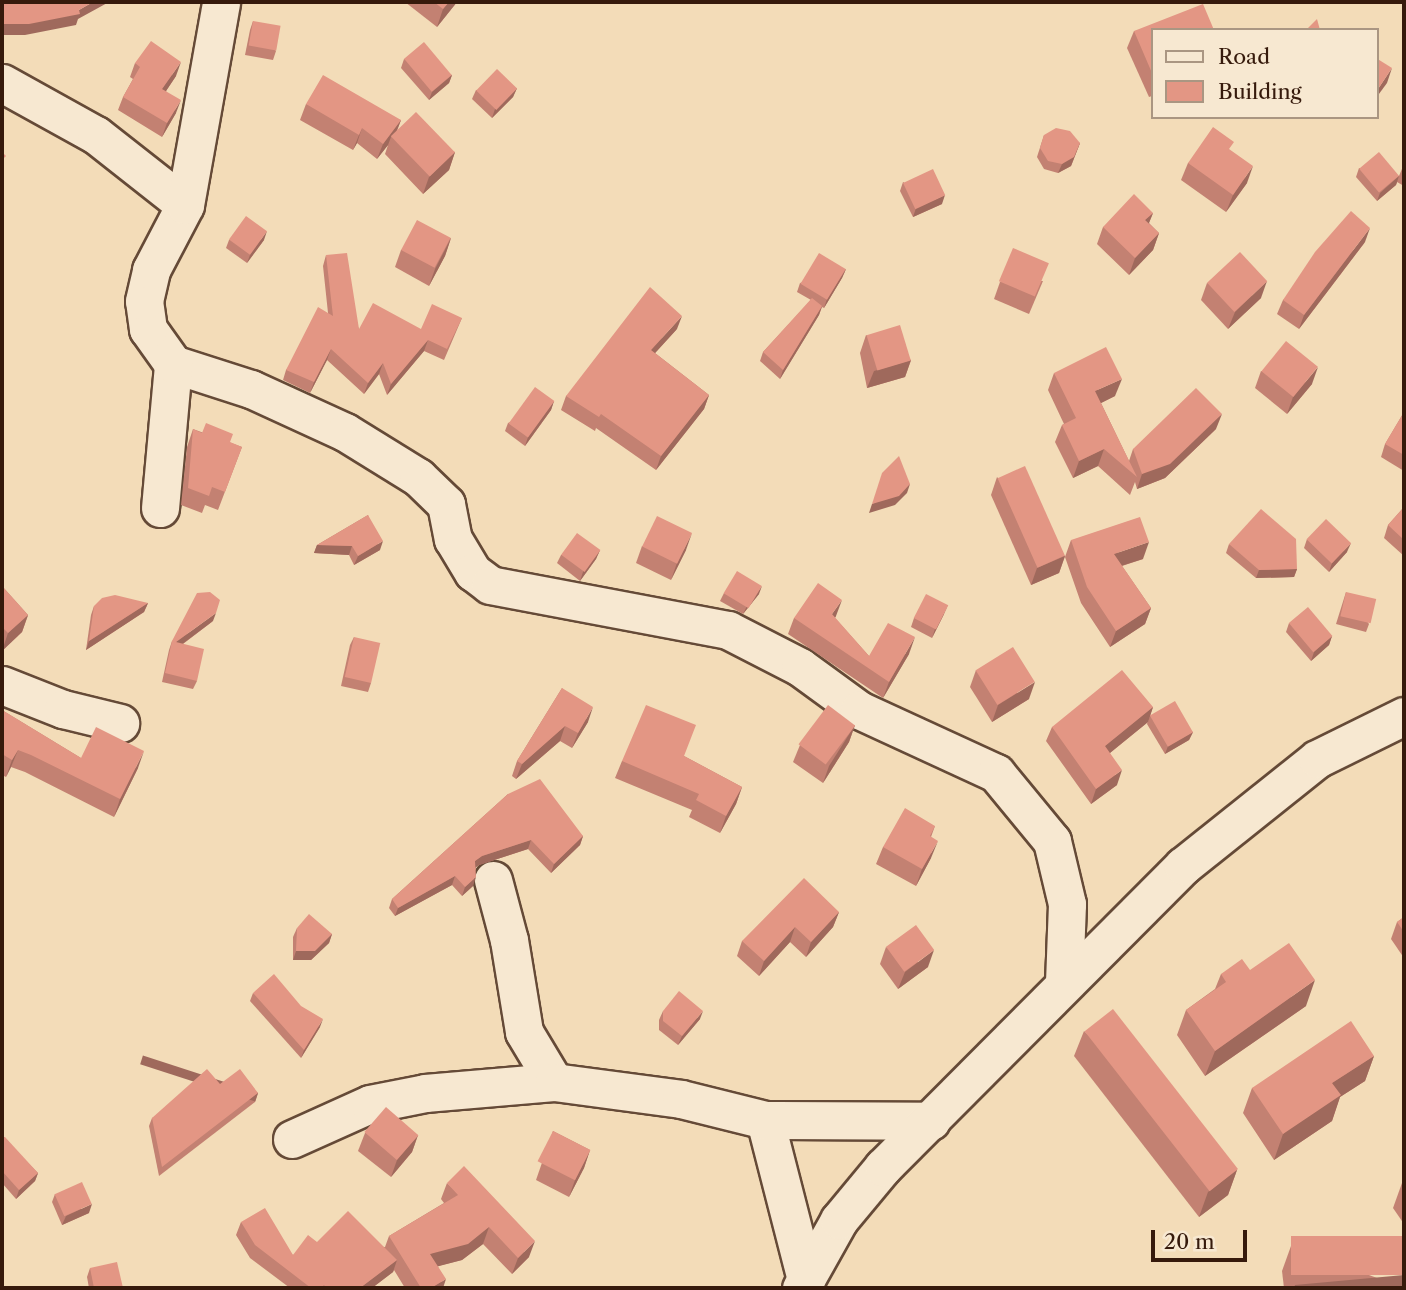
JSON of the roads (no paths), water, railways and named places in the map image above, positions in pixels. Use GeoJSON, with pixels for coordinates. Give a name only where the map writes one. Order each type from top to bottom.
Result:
{"type":"FeatureCollection","features":[{"type":"Feature","properties":{"kind":"street"},"geometry":{"type":"LineString","coordinates":[[221,2],[185,205],[151,270],[144,301],[148,329],[173,364],[251,389],[345,432],[418,477],[446,504],[453,539],[472,572],[490,585],[728,630],[800,667],[859,710],[996,773],[1052,841],[1067,904],[1064,983]]}},
{"type":"Feature","properties":{"kind":"street"},"geometry":{"type":"LineString","coordinates":[[2,83],[96,135],[185,205]]}},
{"type":"Feature","properties":{"kind":"street"},"geometry":{"type":"LineString","coordinates":[[160,508],[173,364]]}},
{"type":"Feature","properties":{"kind":"street"},"geometry":{"type":"LineString","coordinates":[[2,685],[63,709],[120,723]]}},
{"type":"Feature","properties":{"kind":"street"},"geometry":{"type":"LineString","coordinates":[[803,1284],[839,1220],[883,1167],[1183,866],[1257,803],[1317,759],[1404,716]]}},
{"type":"Feature","properties":{"kind":"street"},"geometry":{"type":"LineString","coordinates":[[493,880],[509,940],[515,999],[524,1032],[554,1082]]}},
{"type":"Feature","properties":{"kind":"street"},"geometry":{"type":"LineString","coordinates":[[292,1139],[370,1104],[425,1093],[554,1082],[681,1098],[765,1121],[931,1121]]}},
{"type":"Feature","properties":{"kind":"street"},"geometry":{"type":"LineString","coordinates":[[765,1121],[803,1284]]}}]}
